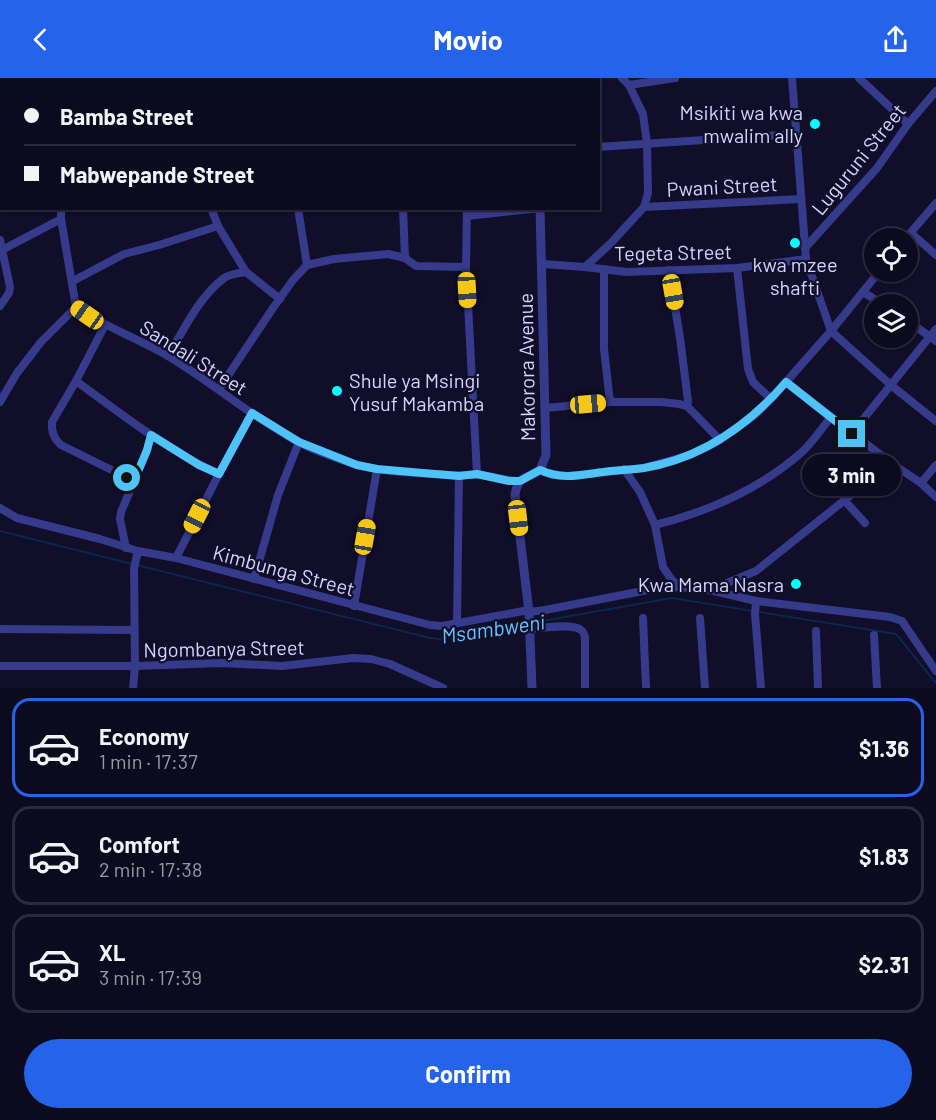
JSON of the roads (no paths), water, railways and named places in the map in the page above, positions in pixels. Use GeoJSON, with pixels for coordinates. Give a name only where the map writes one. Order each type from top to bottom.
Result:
{"type":"FeatureCollection","features":[{"type":"Feature","properties":{"kind":"street"},"geometry":{"type":"LineString","coordinates":[[585,267],[644,207],[648,193],[647,144],[643,114],[629,85],[622,78]]}},
{"type":"Feature","properties":{"kind":"street"},"geometry":{"type":"LineString","coordinates":[[629,85],[675,78]]}},
{"type":"Feature","properties":{"kind":"street"},"geometry":{"type":"LineString","coordinates":[[792,78],[806,259],[831,331],[892,386],[936,421]]}},
{"type":"Feature","properties":{"kind":"street"},"geometry":{"type":"LineString","coordinates":[[859,78],[908,124]]}},
{"type":"Feature","properties":{"kind":"street","name":"Luguruni Street"},"geometry":{"type":"LineString","coordinates":[[805,248],[877,168],[908,124],[936,91]]}},
{"type":"Feature","properties":{"kind":"street"},"geometry":{"type":"LineString","coordinates":[[600,147],[796,134]]}},
{"type":"Feature","properties":{"kind":"street","name":"Pwani Street"},"geometry":{"type":"LineString","coordinates":[[644,207],[801,199]]}},
{"type":"Feature","properties":{"kind":"street"},"geometry":{"type":"LineString","coordinates":[[916,228],[936,203]]}},
{"type":"Feature","properties":{"kind":"street"},"geometry":{"type":"LineString","coordinates":[[0,402],[17,373],[41,342],[76,307],[61,210]]}},
{"type":"Feature","properties":{"kind":"street"},"geometry":{"type":"LineString","coordinates":[[212,210],[218,226],[246,272],[280,299]]}},
{"type":"Feature","properties":{"kind":"street"},"geometry":{"type":"LineString","coordinates":[[298,210],[307,265]]}},
{"type":"Feature","properties":{"kind":"street"},"geometry":{"type":"LineString","coordinates":[[403,210],[405,258]]}},
{"type":"Feature","properties":{"kind":"street"},"geometry":{"type":"LineString","coordinates":[[477,474],[465,267],[467,212],[516,210]]}},
{"type":"Feature","properties":{"kind":"street","name":"Makorora Avenue"},"geometry":{"type":"LineString","coordinates":[[540,210],[546,455],[540,470]]}},
{"type":"Feature","properties":{"kind":"street"},"geometry":{"type":"LineString","coordinates":[[1,251],[61,219]]}},
{"type":"Feature","properties":{"kind":"street"},"geometry":{"type":"LineString","coordinates":[[73,281],[124,254],[218,226]]}},
{"type":"Feature","properties":{"kind":"street"},"geometry":{"type":"LineString","coordinates":[[0,240],[10,287],[9,293],[0,306]]}},
{"type":"Feature","properties":{"kind":"street"},"geometry":{"type":"LineString","coordinates":[[918,242],[936,255]]}},
{"type":"Feature","properties":{"kind":"street"},"geometry":{"type":"LineString","coordinates":[[219,389],[293,280],[307,265],[334,259],[388,254],[405,258],[416,266],[465,267]]}},
{"type":"Feature","properties":{"kind":"street","name":"Tegeta Street"},"geometry":{"type":"LineString","coordinates":[[542,264],[627,272],[736,268],[806,259]]}},
{"type":"Feature","properties":{"kind":"street"},"geometry":{"type":"LineString","coordinates":[[736,268],[748,369],[753,382],[771,399]]}},
{"type":"Feature","properties":{"kind":"street"},"geometry":{"type":"LineString","coordinates":[[604,269],[604,349],[610,402]]}},
{"type":"Feature","properties":{"kind":"street"},"geometry":{"type":"LineString","coordinates":[[669,270],[681,338],[687,406]]}},
{"type":"Feature","properties":{"kind":"street"},"geometry":{"type":"LineString","coordinates":[[168,356],[198,305],[224,278],[231,274],[246,272]]}},
{"type":"Feature","properties":{"kind":"street"},"geometry":{"type":"LineString","coordinates":[[532,688],[530,619],[516,495],[520,481],[540,470],[552,475],[569,476],[643,468],[690,455],[720,440],[756,414],[771,399],[871,282]]}},
{"type":"Feature","properties":{"kind":"street","name":"Sandali Street"},"geometry":{"type":"LineString","coordinates":[[76,307],[105,325],[168,356],[299,442],[357,465],[377,469],[459,476],[477,474],[520,481]]}},
{"type":"Feature","properties":{"kind":"street"},"geometry":{"type":"LineString","coordinates":[[105,325],[52,422],[51,429],[61,445],[134,481]]}},
{"type":"Feature","properties":{"kind":"street"},"geometry":{"type":"LineString","coordinates":[[918,328],[933,339]]}},
{"type":"Feature","properties":{"kind":"street"},"geometry":{"type":"LineString","coordinates":[[852,434],[933,339],[936,329]]}},
{"type":"Feature","properties":{"kind":"street"},"geometry":{"type":"LineString","coordinates":[[76,381],[151,435],[199,465],[219,474]]}},
{"type":"Feature","properties":{"kind":"street"},"geometry":{"type":"LineString","coordinates":[[786,382],[852,434],[921,483],[936,497]]}},
{"type":"Feature","properties":{"kind":"street"},"geometry":{"type":"LineString","coordinates":[[545,408],[610,402],[661,402],[687,406],[720,440]]}},
{"type":"Feature","properties":{"kind":"street"},"geometry":{"type":"LineString","coordinates":[[176,558],[252,413]]}},
{"type":"Feature","properties":{"kind":"street"},"geometry":{"type":"LineString","coordinates":[[655,525],[714,507],[757,484],[803,451],[831,417]]}},
{"type":"Feature","properties":{"kind":"street"},"geometry":{"type":"LineString","coordinates":[[126,548],[120,519],[121,512],[151,435]]}},
{"type":"Feature","properties":{"kind":"street"},"geometry":{"type":"LineString","coordinates":[[254,579],[278,495],[299,442]]}},
{"type":"Feature","properties":{"kind":"street"},"geometry":{"type":"LineString","coordinates":[[710,590],[756,571],[891,463]]}},
{"type":"Feature","properties":{"kind":"street"},"geometry":{"type":"LineString","coordinates":[[921,483],[936,465]]}},
{"type":"Feature","properties":{"kind":"street"},"geometry":{"type":"LineString","coordinates":[[354,606],[377,469]]}},
{"type":"Feature","properties":{"kind":"street"},"geometry":{"type":"LineString","coordinates":[[624,469],[640,492],[655,525],[663,567],[680,587]]}},
{"type":"Feature","properties":{"kind":"street"},"geometry":{"type":"LineString","coordinates":[[457,623],[459,476]]}},
{"type":"Feature","properties":{"kind":"street"},"geometry":{"type":"LineString","coordinates":[[844,500],[865,523]]}},
{"type":"Feature","properties":{"kind":"street","name":"Kimbunga Street"},"geometry":{"type":"LineString","coordinates":[[0,508],[17,518],[100,539],[126,548],[137,555],[176,558],[429,625],[442,626],[488,618],[530,619]]}},
{"type":"Feature","properties":{"kind":"street"},"geometry":{"type":"LineString","coordinates":[[134,688],[134,568],[137,555]]}},
{"type":"Feature","properties":{"kind":"street"},"geometry":{"type":"LineString","coordinates":[[530,619],[545,610],[653,589],[680,587],[710,590],[756,607],[890,617],[902,621],[936,671]]}},
{"type":"Feature","properties":{"kind":"street"},"geometry":{"type":"LineString","coordinates":[[756,607],[761,688]]}},
{"type":"Feature","properties":{"kind":"street"},"geometry":{"type":"LineString","coordinates":[[643,618],[646,688]]}},
{"type":"Feature","properties":{"kind":"street"},"geometry":{"type":"LineString","coordinates":[[700,618],[705,688]]}},
{"type":"Feature","properties":{"kind":"street"},"geometry":{"type":"LineString","coordinates":[[530,619],[579,628],[583,632],[585,688]]}},
{"type":"Feature","properties":{"kind":"street"},"geometry":{"type":"LineString","coordinates":[[0,629],[134,630]]}},
{"type":"Feature","properties":{"kind":"street"},"geometry":{"type":"LineString","coordinates":[[816,631],[818,688]]}},
{"type":"Feature","properties":{"kind":"street"},"geometry":{"type":"LineString","coordinates":[[874,635],[877,688]]}},
{"type":"Feature","properties":{"kind":"street","name":"Ngombanya Street"},"geometry":{"type":"LineString","coordinates":[[0,666],[135,666],[222,663],[282,666],[353,658],[371,659],[390,664],[443,688]]}},
{"type":"Feature","properties":{"kind":"waterway","name":"Msambweni"},"geometry":{"type":"LineString","coordinates":[[0,531],[430,638],[440,639],[526,624]]}},
{"type":"Feature","properties":{"kind":"waterway","name":"Msambweni"},"geometry":{"type":"LineString","coordinates":[[531,623],[672,598],[896,634],[936,683]]}},
{"type":"Feature","properties":{"kind":"place","name":"Msikiti wa kwa mwalim ally"},"geometry":{"type":"Point","coordinates":[815,124]}},
{"type":"Feature","properties":{"kind":"place","name":"kwa mzee shafti"},"geometry":{"type":"Point","coordinates":[795,243]}},
{"type":"Feature","properties":{"kind":"place","name":"Shule ya Msingi Yusuf Makamba"},"geometry":{"type":"Point","coordinates":[337,391]}},
{"type":"Feature","properties":{"kind":"place","name":"Kwa Mama Nasra"},"geometry":{"type":"Point","coordinates":[796,584]}}]}
